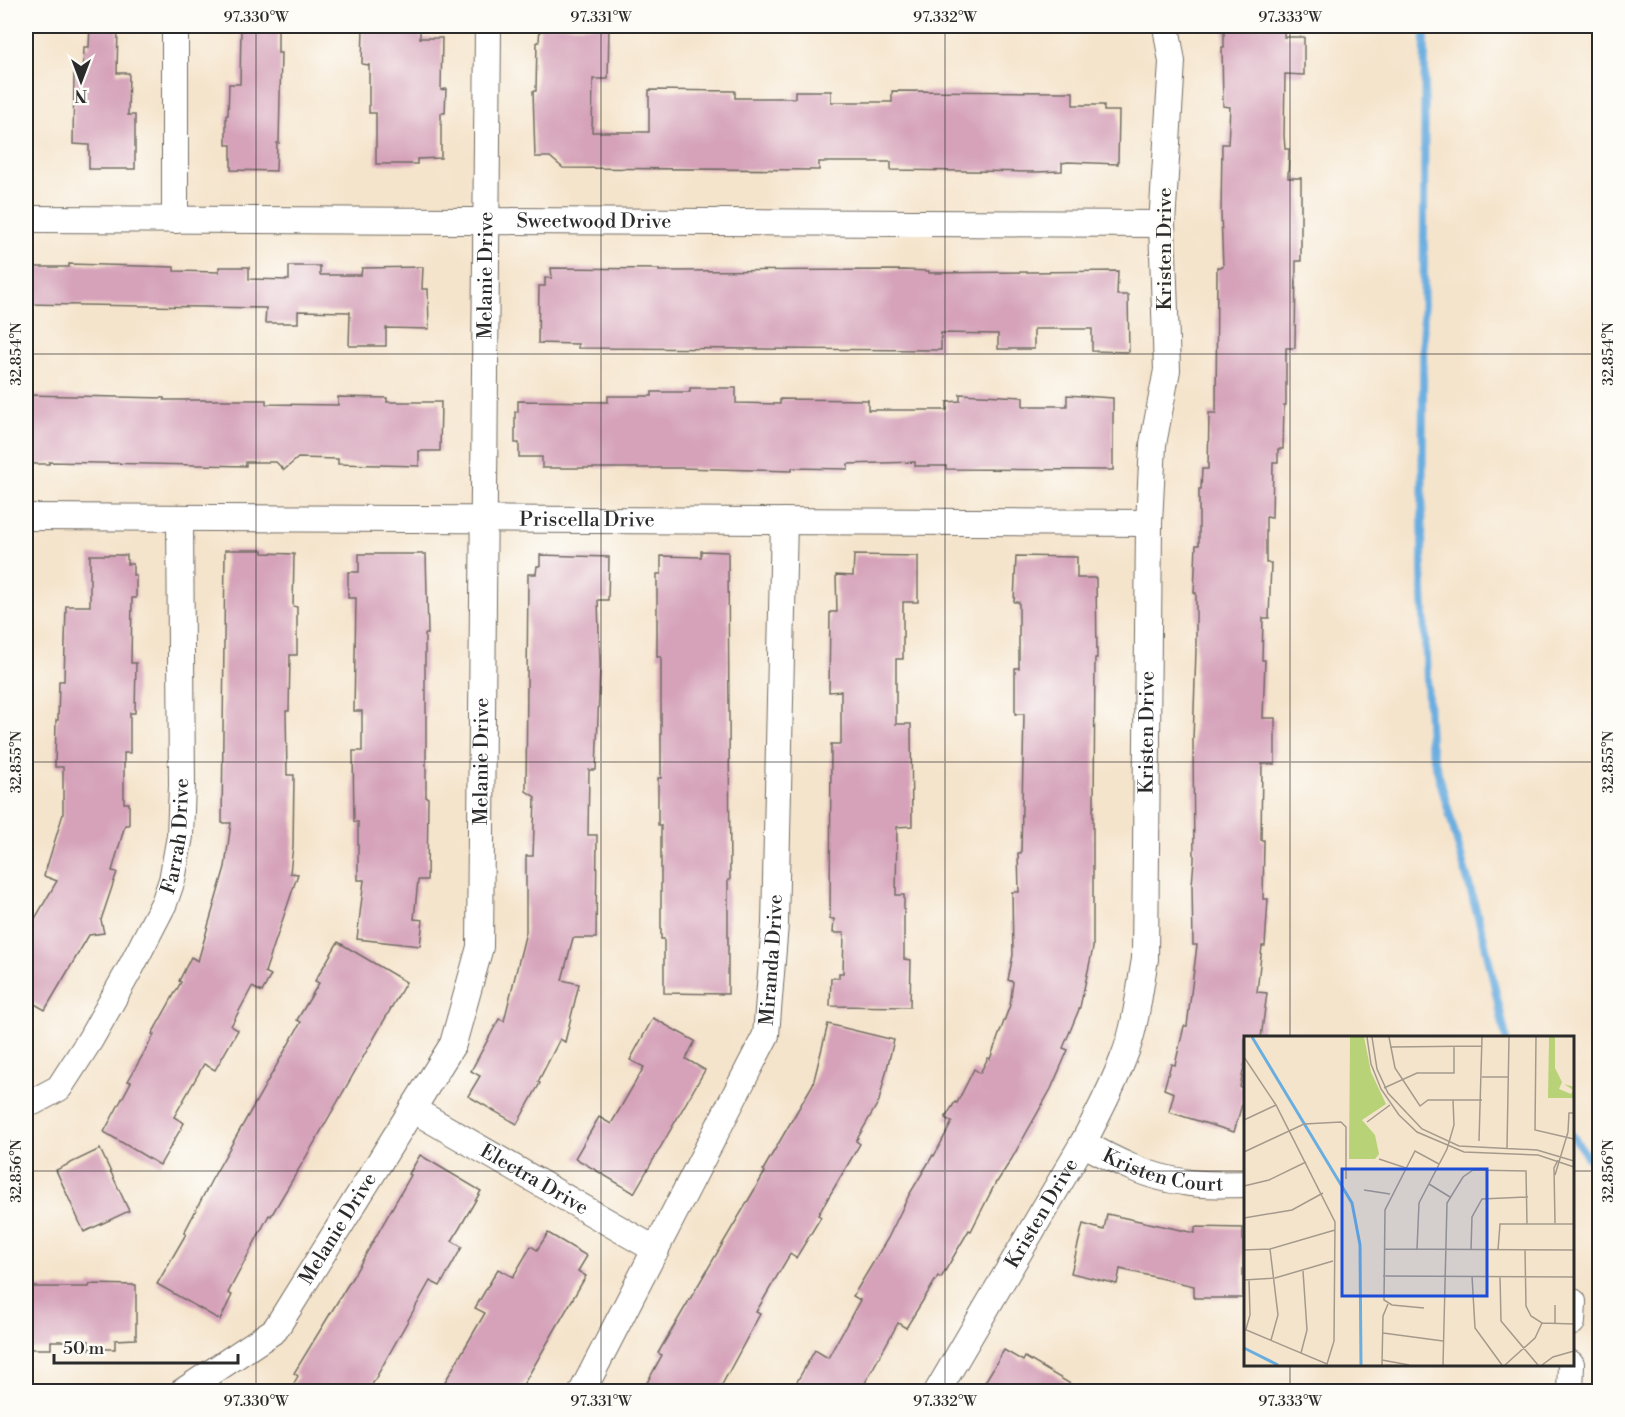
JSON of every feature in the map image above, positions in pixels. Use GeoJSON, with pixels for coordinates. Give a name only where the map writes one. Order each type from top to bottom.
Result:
{"type":"FeatureCollection","features":[{"type":"Feature","properties":{"kind":"street"},"geometry":{"type":"LineString","coordinates":[[175,220],[176,26]]}},
{"type":"Feature","properties":{"kind":"street","name":"Melanie Drive"},"geometry":{"type":"LineString","coordinates":[[182,1392],[275,1330],[453,1044],[480,947],[488,26]]}},
{"type":"Feature","properties":{"kind":"street","name":"Kristen Drive"},"geometry":{"type":"LineString","coordinates":[[937,1392],[1083,1143],[1124,1058],[1137,1007],[1144,959],[1149,523],[1153,444],[1167,370],[1162,224],[1172,62],[1166,26]]}},
{"type":"Feature","properties":{"kind":"street","name":"Sweetwood Drive"},"geometry":{"type":"LineString","coordinates":[[26,219],[1162,224]]}},
{"type":"Feature","properties":{"kind":"street","name":"Priscella Drive"},"geometry":{"type":"LineString","coordinates":[[26,517],[1149,523]]}},
{"type":"Feature","properties":{"kind":"street","name":"Farrah Drive"},"geometry":{"type":"LineString","coordinates":[[26,1102],[33,1102],[59,1088],[90,1040],[131,967],[164,903],[172,880],[180,836],[182,785],[180,518]]}},
{"type":"Feature","properties":{"kind":"street","name":"Miranda Drive"},"geometry":{"type":"LineString","coordinates":[[582,1392],[766,1035],[775,924],[784,521]]}},
{"type":"Feature","properties":{"kind":"street","name":"Electra Drive"},"geometry":{"type":"LineString","coordinates":[[412,1109],[656,1250]]}},
{"type":"Feature","properties":{"kind":"street","name":"Kristen Court"},"geometry":{"type":"LineString","coordinates":[[1083,1143],[1112,1159],[1151,1175],[1186,1183],[1244,1184]]}},
{"type":"Feature","properties":{"kind":"street"},"geometry":{"type":"LineString","coordinates":[[1570,1392],[1571,1366]]}},
{"type":"Feature","properties":{"kind":"building"},"geometry":{"type":"Polygon","coordinates":[[[90,26],[118,26],[117,73],[129,73],[128,115],[135,115],[135,169],[89,169],[89,145],[73,144],[74,74],[83,74],[84,47],[89,47],[90,26]]]}},
{"type":"Feature","properties":{"kind":"building"},"geometry":{"type":"Polygon","coordinates":[[[241,26],[278,26],[278,53],[281,53],[279,143],[277,143],[276,171],[231,170],[231,145],[226,145],[226,115],[228,115],[229,84],[240,84],[241,26]]]}},
{"type":"Feature","properties":{"kind":"building"},"geometry":{"type":"Polygon","coordinates":[[[540,26],[609,26],[608,79],[593,79],[592,132],[649,132],[649,90],[735,91],[735,98],[795,98],[795,91],[831,91],[831,102],[892,102],[892,91],[1073,92],[1073,105],[1104,105],[1104,111],[1119,111],[1118,164],[1068,162],[1062,163],[1062,171],[1036,172],[891,170],[891,162],[819,162],[819,170],[563,168],[550,157],[535,157],[533,91],[536,91],[537,42],[539,42],[540,26]]]}},
{"type":"Feature","properties":{"kind":"building"},"geometry":{"type":"Polygon","coordinates":[[[1224,26],[1284,26],[1284,37],[1304,37],[1304,75],[1285,74],[1284,136],[1285,149],[1289,149],[1288,178],[1301,178],[1301,261],[1296,261],[1295,348],[1286,348],[1283,449],[1278,449],[1278,462],[1273,462],[1272,518],[1266,517],[1266,563],[1271,563],[1269,618],[1263,618],[1262,660],[1265,660],[1263,718],[1275,718],[1275,764],[1262,764],[1263,899],[1268,899],[1265,946],[1262,946],[1257,992],[1267,993],[1261,1036],[1244,1036],[1244,1067],[1240,1087],[1244,1088],[1244,1097],[1234,1132],[1169,1112],[1174,1093],[1164,1089],[1171,1064],[1175,1065],[1184,1026],[1187,1026],[1197,945],[1193,945],[1192,885],[1196,650],[1196,593],[1194,593],[1196,545],[1199,545],[1199,489],[1201,489],[1202,469],[1208,469],[1209,413],[1216,413],[1217,267],[1223,267],[1222,144],[1228,144],[1230,107],[1223,106],[1222,47],[1224,47],[1224,26]]]}},
{"type":"Feature","properties":{"kind":"building"},"geometry":{"type":"Polygon","coordinates":[[[363,27],[420,27],[420,38],[442,38],[441,90],[446,89],[445,113],[441,113],[441,158],[417,159],[417,164],[376,164],[376,113],[369,113],[369,65],[362,64],[363,27]]]}},
{"type":"Feature","properties":{"kind":"building"},"geometry":{"type":"Polygon","coordinates":[[[69,264],[174,267],[174,271],[219,272],[219,267],[249,267],[249,279],[289,280],[289,266],[320,266],[320,275],[361,275],[362,268],[423,267],[422,289],[428,289],[429,329],[386,328],[386,346],[349,346],[350,312],[298,311],[298,323],[265,323],[266,308],[26,304],[26,267],[69,267],[69,264]]]}},
{"type":"Feature","properties":{"kind":"building"},"geometry":{"type":"Polygon","coordinates":[[[551,268],[659,269],[659,271],[904,270],[929,271],[929,273],[1118,271],[1117,295],[1128,295],[1129,352],[1092,351],[1092,329],[1034,329],[1034,349],[998,349],[998,334],[941,333],[941,350],[578,348],[578,344],[538,343],[539,286],[545,286],[545,278],[552,278],[551,268]]]}},
{"type":"Feature","properties":{"kind":"building"},"geometry":{"type":"Polygon","coordinates":[[[690,388],[736,388],[736,403],[780,404],[780,399],[868,400],[868,410],[947,410],[947,402],[960,401],[960,394],[1023,397],[1023,406],[1067,406],[1067,395],[1113,398],[1113,470],[946,469],[946,466],[915,466],[915,462],[848,464],[848,469],[792,468],[792,471],[542,468],[542,457],[519,457],[519,443],[515,443],[515,412],[518,412],[518,401],[608,402],[608,396],[652,396],[652,392],[690,392],[690,388]]]}},
{"type":"Feature","properties":{"kind":"building"},"geometry":{"type":"Polygon","coordinates":[[[26,395],[164,398],[164,400],[266,400],[266,404],[338,405],[338,397],[387,398],[387,402],[441,402],[440,451],[419,451],[419,466],[338,464],[338,459],[298,458],[284,470],[276,462],[246,462],[246,466],[49,462],[49,464],[26,464],[26,395]]]}},
{"type":"Feature","properties":{"kind":"building"},"geometry":{"type":"Polygon","coordinates":[[[225,550],[263,550],[263,553],[294,554],[293,606],[297,607],[297,655],[290,655],[289,711],[286,711],[287,775],[294,775],[293,846],[290,873],[298,874],[265,972],[271,975],[262,992],[252,987],[231,1026],[238,1030],[215,1070],[204,1064],[174,1117],[184,1123],[160,1165],[104,1132],[131,1082],[128,1081],[154,1035],[152,1034],[181,982],[179,981],[191,957],[198,961],[225,867],[231,823],[222,823],[225,550]]]}},
{"type":"Feature","properties":{"kind":"building"},"geometry":{"type":"Polygon","coordinates":[[[701,551],[728,552],[730,880],[728,880],[728,994],[664,993],[664,939],[661,939],[661,825],[658,825],[658,778],[661,778],[661,657],[657,657],[657,574],[661,574],[661,556],[701,557],[701,551]]]}},
{"type":"Feature","properties":{"kind":"building"},"geometry":{"type":"Polygon","coordinates":[[[359,554],[426,554],[427,880],[418,880],[414,919],[423,920],[420,946],[357,939],[364,880],[358,880],[358,822],[354,822],[353,751],[362,751],[362,711],[354,711],[356,598],[348,598],[348,572],[359,572],[359,554]]]}},
{"type":"Feature","properties":{"kind":"building"},"geometry":{"type":"Polygon","coordinates":[[[90,555],[127,555],[127,564],[133,564],[133,575],[136,575],[136,598],[132,598],[131,663],[136,663],[135,713],[130,713],[130,753],[124,753],[124,803],[129,803],[129,825],[125,825],[112,871],[117,872],[101,920],[104,933],[89,935],[45,1010],[26,999],[26,934],[57,881],[44,876],[63,814],[63,767],[55,767],[59,681],[64,681],[66,606],[90,606],[90,555]]]}},
{"type":"Feature","properties":{"kind":"building"},"geometry":{"type":"Polygon","coordinates":[[[540,555],[609,557],[608,600],[598,600],[600,665],[596,770],[589,770],[588,835],[597,835],[596,938],[573,938],[562,980],[579,984],[565,1042],[560,1039],[538,1082],[540,1083],[517,1124],[468,1096],[480,1076],[471,1071],[499,1019],[504,1021],[526,932],[526,856],[533,856],[535,797],[526,791],[528,574],[536,574],[537,566],[540,566],[540,555]]]}},
{"type":"Feature","properties":{"kind":"building"},"geometry":{"type":"Polygon","coordinates":[[[854,555],[918,556],[918,602],[903,602],[903,659],[896,659],[896,724],[911,724],[912,826],[897,827],[896,895],[904,895],[904,959],[911,960],[910,1007],[830,1006],[831,978],[839,978],[839,973],[843,973],[844,933],[833,933],[834,919],[830,919],[831,744],[841,744],[841,691],[829,692],[830,612],[837,612],[836,575],[853,576],[854,555]]]}},
{"type":"Feature","properties":{"kind":"building"},"geometry":{"type":"Polygon","coordinates":[[[1016,556],[1077,557],[1077,578],[1096,578],[1093,948],[1080,1007],[1063,1048],[1068,1050],[1051,1089],[996,1182],[971,1231],[969,1230],[941,1278],[938,1276],[906,1328],[898,1323],[860,1392],[791,1392],[815,1350],[828,1358],[860,1300],[853,1296],[952,1122],[945,1118],[955,1102],[957,1103],[974,1069],[980,1073],[988,1058],[990,1059],[1010,1005],[1013,982],[1008,980],[1013,955],[1012,892],[1019,892],[1018,853],[1021,853],[1024,714],[1015,714],[1015,668],[1019,668],[1019,602],[1014,602],[1016,556]]]}},
{"type":"Feature","properties":{"kind":"building"},"geometry":{"type":"Polygon","coordinates":[[[338,942],[406,982],[313,1145],[271,1216],[269,1215],[228,1293],[232,1295],[220,1320],[157,1284],[186,1234],[184,1233],[211,1181],[301,1022],[297,1020],[319,983],[315,981],[338,942]]]}},
{"type":"Feature","properties":{"kind":"building"},"geometry":{"type":"Polygon","coordinates":[[[653,1018],[695,1041],[686,1059],[705,1070],[634,1193],[575,1158],[599,1117],[611,1124],[644,1067],[630,1060],[653,1018]]]}},
{"type":"Feature","properties":{"kind":"building"},"geometry":{"type":"Polygon","coordinates":[[[828,1024],[894,1040],[879,1101],[856,1141],[860,1144],[818,1215],[821,1217],[796,1258],[790,1254],[756,1312],[760,1314],[718,1392],[642,1392],[662,1355],[658,1353],[765,1172],[763,1170],[813,1084],[828,1024]]]}},
{"type":"Feature","properties":{"kind":"building"},"geometry":{"type":"Polygon","coordinates":[[[100,1149],[129,1211],[84,1232],[56,1170],[100,1149]]]}},
{"type":"Feature","properties":{"kind":"building"},"geometry":{"type":"Polygon","coordinates":[[[420,1155],[481,1191],[452,1241],[462,1247],[440,1286],[430,1281],[368,1392],[289,1392],[298,1376],[294,1373],[355,1273],[420,1155]]]}},
{"type":"Feature","properties":{"kind":"building"},"geometry":{"type":"Polygon","coordinates":[[[1107,1214],[1195,1233],[1195,1227],[1243,1228],[1243,1298],[1194,1298],[1194,1286],[1120,1269],[1117,1284],[1071,1273],[1083,1224],[1104,1230],[1107,1214]]]}},
{"type":"Feature","properties":{"kind":"building"},"geometry":{"type":"Polygon","coordinates":[[[548,1233],[587,1256],[578,1271],[586,1276],[519,1392],[439,1392],[485,1313],[475,1308],[498,1269],[513,1277],[531,1246],[537,1250],[548,1233]]]}},
{"type":"Feature","properties":{"kind":"building"},"geometry":{"type":"Polygon","coordinates":[[[90,1284],[136,1285],[136,1339],[115,1340],[115,1349],[89,1349],[89,1341],[51,1341],[51,1349],[26,1349],[26,1287],[89,1287],[90,1284]]]}},
{"type":"Feature","properties":{"kind":"building"},"geometry":{"type":"Polygon","coordinates":[[[1004,1350],[1023,1361],[1025,1357],[1084,1392],[979,1392],[1004,1350]]]}},
{"type":"Feature","properties":{"kind":"waterway"},"geometry":{"type":"LineString","coordinates":[[1425,26],[1422,571],[1430,744],[1484,939],[1506,1036]]}},
{"type":"Feature","properties":{"kind":"waterway"},"geometry":{"type":"LineString","coordinates":[[1574,1138],[1600,1174]]}}]}
